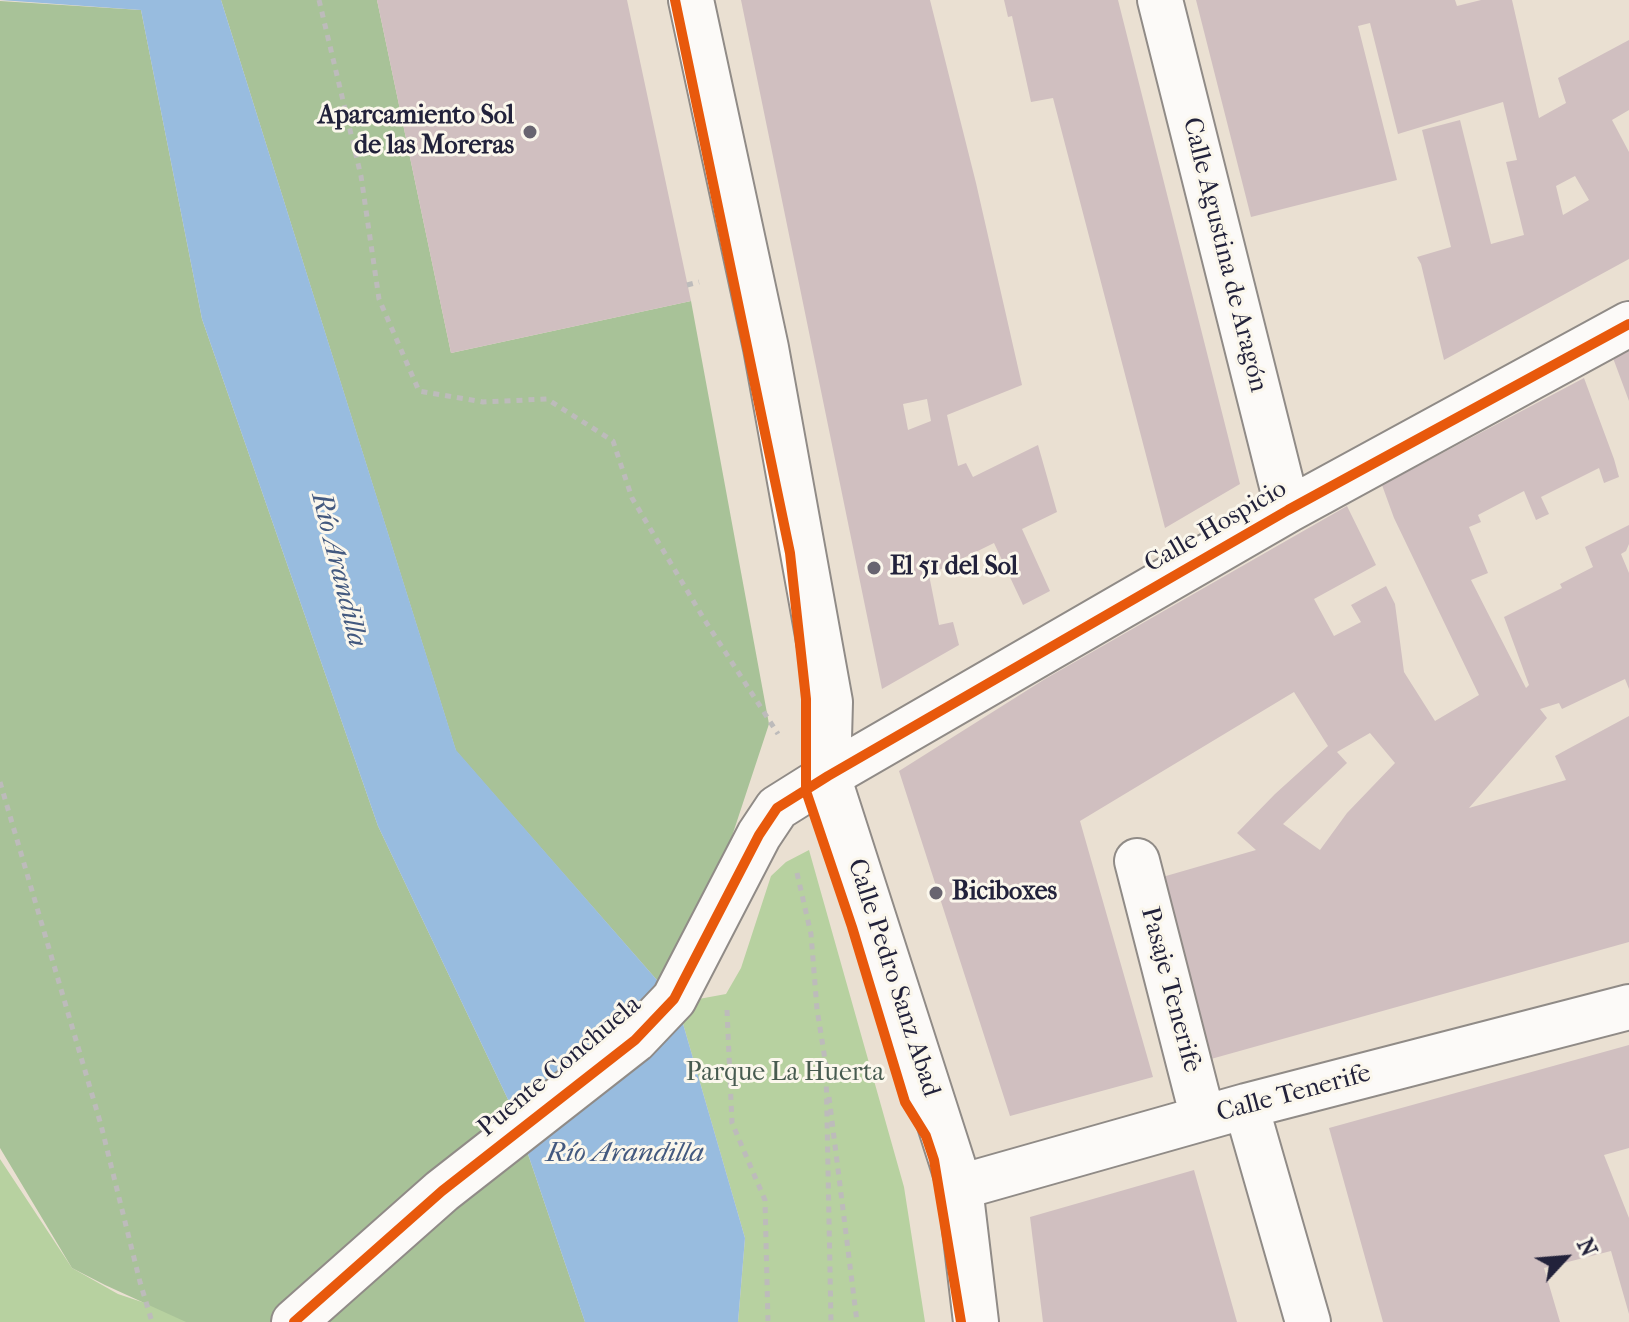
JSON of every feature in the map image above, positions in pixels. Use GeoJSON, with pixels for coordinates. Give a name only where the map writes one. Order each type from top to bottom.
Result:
{"type":"FeatureCollection","features":[{"type":"Feature","properties":{"kind":"street"},"geometry":{"type":"LineString","coordinates":[[691,0],[766,348],[830,702],[804,788]]}},
{"type":"Feature","properties":{"kind":"street","name":"Calle Agustina de Aragón"},"geometry":{"type":"LineString","coordinates":[[1160,0],[1288,510]]}},
{"type":"Feature","properties":{"kind":"street","name":"Calle Hospicio"},"geometry":{"type":"LineString","coordinates":[[804,788],[1288,510],[1629,324]]}},
{"type":"Feature","properties":{"kind":"street","name":"Puente Conchuela"},"geometry":{"type":"LineString","coordinates":[[294,1322],[442,1191],[635,1040],[674,999],[759,835],[804,788]]}},
{"type":"Feature","properties":{"kind":"street","name":"Calle Pedro Sanz Abad"},"geometry":{"type":"LineString","coordinates":[[804,788],[960,1187],[976,1322]]}},
{"type":"Feature","properties":{"kind":"street","name":"Pasaje Tenerife"},"geometry":{"type":"LineString","coordinates":[[1137,861],[1203,1118]]}},
{"type":"Feature","properties":{"kind":"street","name":"Calle Tenerife"},"geometry":{"type":"LineString","coordinates":[[960,1187],[1246,1106],[1629,1007]]}},
{"type":"Feature","properties":{"kind":"street"},"geometry":{"type":"LineString","coordinates":[[1246,1106],[1308,1322]]}},
{"type":"Feature","properties":{"kind":"path"},"geometry":{"type":"LineString","coordinates":[[319,0],[361,176],[379,299],[419,391],[483,402],[547,399],[613,441],[632,498],[804,788],[798,875],[811,934],[817,1009],[857,1322]]}},
{"type":"Feature","properties":{"kind":"path"},"geometry":{"type":"LineString","coordinates":[[0,782],[101,1125],[152,1322]]}},
{"type":"Feature","properties":{"kind":"path"},"geometry":{"type":"LineString","coordinates":[[727,1009],[732,1123],[765,1200],[768,1322]]}},
{"type":"Feature","properties":{"kind":"path"},"geometry":{"type":"LineString","coordinates":[[826,1066],[831,1322]]}},
{"type":"Feature","properties":{"kind":"green space"},"geometry":{"type":"Polygon","coordinates":[[[221,0],[377,0],[451,353],[691,301],[769,724],[677,1003],[456,751],[221,0]]]}},
{"type":"Feature","properties":{"kind":"green space"},"geometry":{"type":"Polygon","coordinates":[[[0,1],[141,10],[202,319],[378,826],[513,1110],[585,1322],[186,1322],[72,1268],[0,1148],[0,1]]]}},
{"type":"Feature","properties":{"kind":"green space","name":"Parque La Huerta"},"geometry":{"type":"Polygon","coordinates":[[[809,850],[904,1187],[925,1322],[738,1322],[745,1238],[677,1003],[726,994],[741,968],[771,876],[786,862],[809,850]]]}},
{"type":"Feature","properties":{"kind":"green space"},"geometry":{"type":"Polygon","coordinates":[[[0,1159],[72,1268],[118,1294],[202,1322],[0,1322],[0,1159]]]}},
{"type":"Feature","properties":{"kind":"water","name":"Río Arandilla"},"geometry":{"type":"Polygon","coordinates":[[[0,0],[221,0],[456,750],[677,1003],[745,1238],[738,1322],[585,1322],[513,1110],[378,826],[202,319],[141,10],[0,0]]]}},
{"type":"Feature","properties":{"kind":"building","name":"Aparcamiento Sol de las Moreras"},"geometry":{"type":"Polygon","coordinates":[[[377,0],[627,0],[691,301],[451,353],[377,0]]]}},
{"type":"Feature","properties":{"kind":"building"},"geometry":{"type":"Polygon","coordinates":[[[741,0],[930,0],[1022,385],[947,415],[958,466],[966,463],[973,477],[1038,445],[1057,512],[1022,529],[1050,591],[1023,605],[994,543],[929,575],[939,625],[953,622],[959,645],[882,689],[741,0]],[[927,399],[903,404],[908,430],[931,421],[927,399]]]}},
{"type":"Feature","properties":{"kind":"building"},"geometry":{"type":"Polygon","coordinates":[[[1004,0],[1118,0],[1240,484],[1165,528],[1053,98],[1031,102],[1012,16],[1008,17],[1004,0]]]}},
{"type":"Feature","properties":{"kind":"building"},"geometry":{"type":"Polygon","coordinates":[[[1196,0],[1455,0],[1457,6],[1481,0],[1512,0],[1539,118],[1566,103],[1558,78],[1629,40],[1629,110],[1612,120],[1629,152],[1629,259],[1444,360],[1417,257],[1451,247],[1422,130],[1460,120],[1491,244],[1524,235],[1506,162],[1517,160],[1503,102],[1398,134],[1370,23],[1358,26],[1397,180],[1251,217],[1196,0]],[[1575,176],[1556,186],[1563,215],[1589,200],[1575,176]]]}},
{"type":"Feature","properties":{"kind":"building"},"geometry":{"type":"Polygon","coordinates":[[[1629,351],[1629,401],[1613,358],[1629,351]]]}},
{"type":"Feature","properties":{"kind":"building"},"geometry":{"type":"Polygon","coordinates":[[[1584,378],[1619,477],[1604,483],[1599,468],[1541,497],[1549,514],[1536,520],[1524,491],[1478,515],[1481,522],[1469,527],[1488,573],[1471,580],[1526,688],[1529,685],[1504,617],[1562,588],[1560,584],[1593,567],[1585,547],[1629,525],[1629,544],[1621,554],[1629,573],[1629,689],[1625,679],[1562,709],[1559,703],[1540,709],[1547,718],[1469,808],[1566,780],[1555,756],[1629,716],[1629,942],[1211,1059],[1159,878],[1256,850],[1237,833],[1328,746],[1294,692],[1080,821],[1153,1077],[1010,1116],[899,771],[1045,679],[1347,506],[1376,565],[1314,599],[1334,636],[1361,622],[1351,605],[1386,586],[1395,604],[1404,672],[1435,721],[1479,695],[1394,518],[1382,485],[1584,378]],[[1370,733],[1337,752],[1347,763],[1283,824],[1320,850],[1347,813],[1395,763],[1370,733]]]}},
{"type":"Feature","properties":{"kind":"building"},"geometry":{"type":"Polygon","coordinates":[[[1629,1045],[1629,1148],[1604,1155],[1629,1218],[1629,1314],[1611,1251],[1544,1268],[1560,1322],[1383,1322],[1329,1128],[1629,1045]]]}},
{"type":"Feature","properties":{"kind":"building"},"geometry":{"type":"Polygon","coordinates":[[[1194,1170],[1237,1322],[1043,1322],[1030,1217],[1194,1170]]]}},
{"type":"Feature","properties":{"kind":"cycle path"},"geometry":{"type":"LineString","coordinates":[[675,0],[790,553],[806,699],[806,791],[852,927],[905,1102],[926,1136],[934,1160],[961,1322]]}},
{"type":"Feature","properties":{"kind":"cycle path"},"geometry":{"type":"LineString","coordinates":[[294,1322],[442,1191],[635,1040],[674,999],[759,835],[777,808],[1288,510],[1629,324]]}},
{"type":"Feature","properties":{"kind":"place","name":"Aparcamiento Sol de las Moreras"},"geometry":{"type":"Point","coordinates":[530,132]}},
{"type":"Feature","properties":{"kind":"place","name":"El 51 del Sol"},"geometry":{"type":"Point","coordinates":[874,568]}},
{"type":"Feature","properties":{"kind":"place","name":"Biciboxes"},"geometry":{"type":"Point","coordinates":[936,893]}}]}
